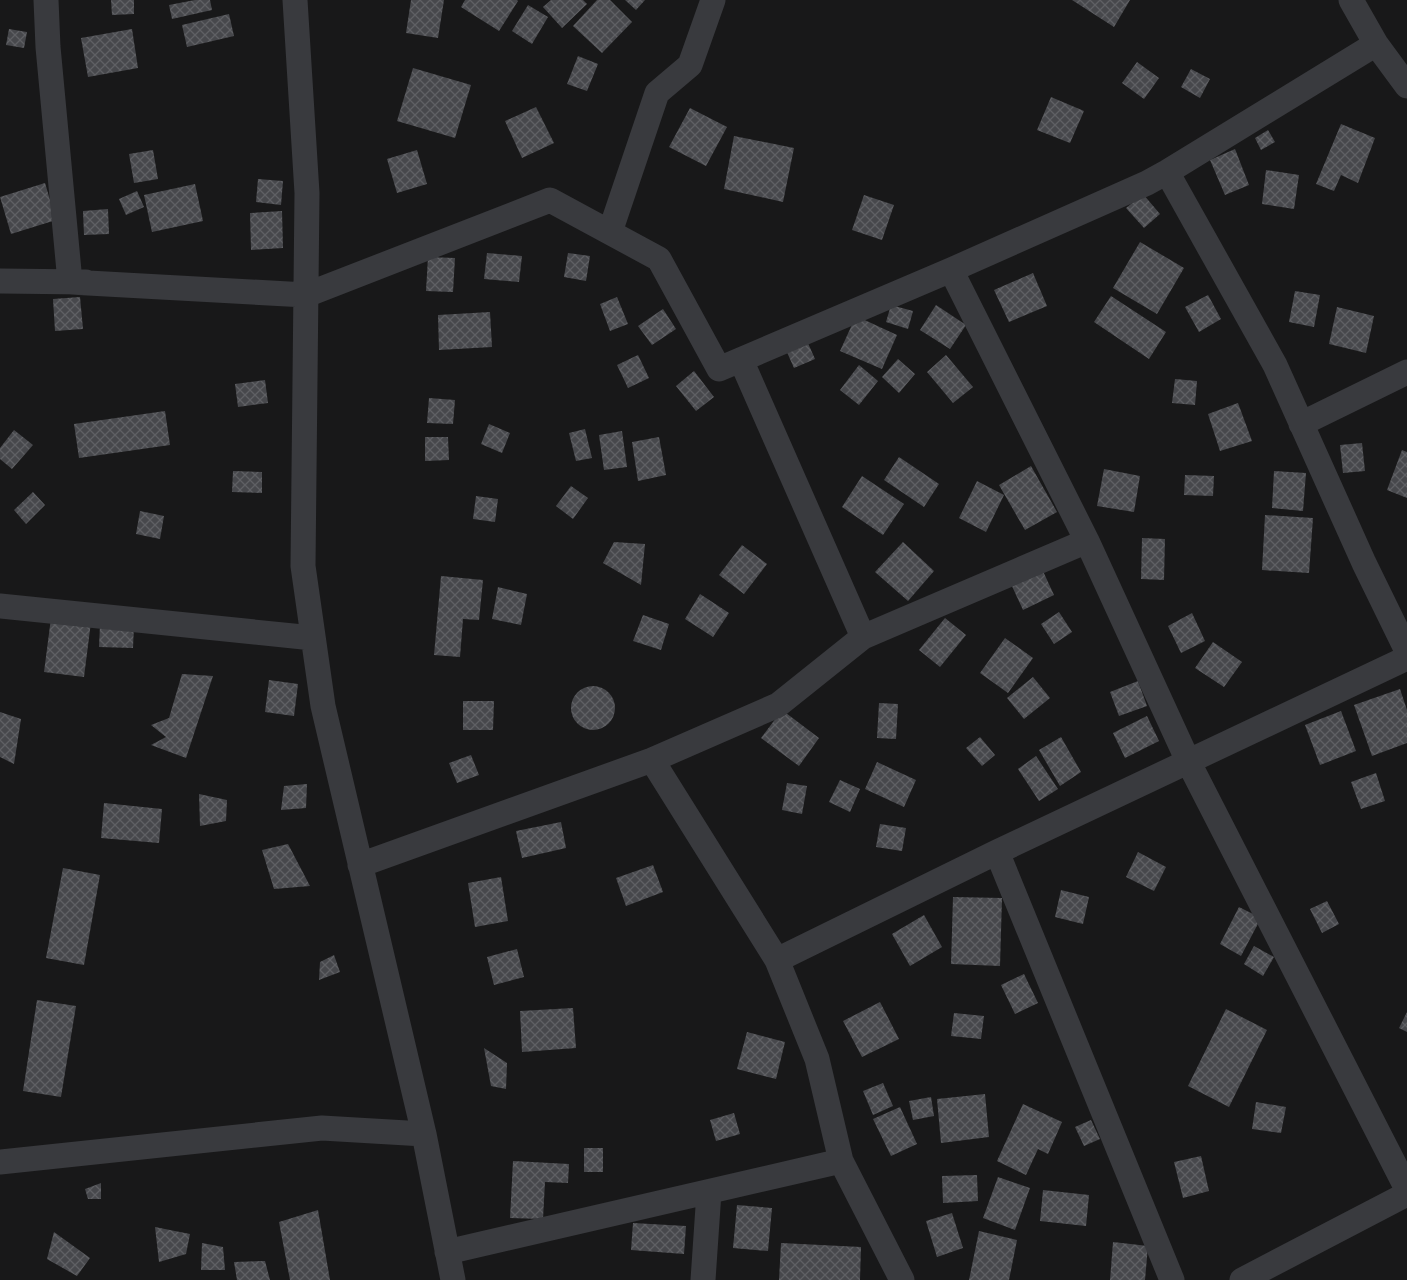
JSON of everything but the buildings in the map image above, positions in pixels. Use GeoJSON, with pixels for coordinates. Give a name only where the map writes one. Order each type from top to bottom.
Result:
{"type":"FeatureCollection","features":[{"type":"Feature","properties":{"kind":"street"},"geometry":{"type":"LineString","coordinates":[[46,0],[48,47],[70,282],[86,282]]}},
{"type":"Feature","properties":{"kind":"street"},"geometry":{"type":"LineString","coordinates":[[295,0],[307,193],[303,566],[323,706],[424,1134],[453,1280]]}},
{"type":"Feature","properties":{"kind":"street"},"geometry":{"type":"LineString","coordinates":[[610,232],[658,92],[690,65],[713,0]]}},
{"type":"Feature","properties":{"kind":"street"},"geometry":{"type":"LineString","coordinates":[[1351,0],[1376,44],[1407,86]]}},
{"type":"Feature","properties":{"kind":"street"},"geometry":{"type":"LineString","coordinates":[[0,281],[86,282],[306,295],[550,200],[659,259],[719,369],[1148,183],[1376,44]]}},
{"type":"Feature","properties":{"kind":"street"},"geometry":{"type":"LineString","coordinates":[[1167,172],[1274,365],[1364,563],[1407,650]]}},
{"type":"Feature","properties":{"kind":"street"},"geometry":{"type":"LineString","coordinates":[[951,270],[1087,541],[1188,761],[1407,1188]]}},
{"type":"Feature","properties":{"kind":"street"},"geometry":{"type":"LineString","coordinates":[[741,360],[863,637]]}},
{"type":"Feature","properties":{"kind":"street"},"geometry":{"type":"LineString","coordinates":[[1301,424],[1407,372]]}},
{"type":"Feature","properties":{"kind":"street"},"geometry":{"type":"LineString","coordinates":[[360,864],[652,760],[778,705],[863,637],[1087,541]]}},
{"type":"Feature","properties":{"kind":"street"},"geometry":{"type":"LineString","coordinates":[[0,606],[313,638]]}},
{"type":"Feature","properties":{"kind":"street"},"geometry":{"type":"LineString","coordinates":[[777,960],[997,852],[1407,658]]}},
{"type":"Feature","properties":{"kind":"street"},"geometry":{"type":"LineString","coordinates":[[652,760],[777,960],[817,1059],[841,1161],[902,1280]]}},
{"type":"Feature","properties":{"kind":"street"},"geometry":{"type":"LineString","coordinates":[[997,852],[1172,1280]]}},
{"type":"Feature","properties":{"kind":"street"},"geometry":{"type":"LineString","coordinates":[[0,1162],[322,1128],[424,1134]]}},
{"type":"Feature","properties":{"kind":"street"},"geometry":{"type":"LineString","coordinates":[[447,1252],[841,1161]]}},
{"type":"Feature","properties":{"kind":"street"},"geometry":{"type":"LineString","coordinates":[[703,1280],[709,1192]]}},
{"type":"Feature","properties":{"kind":"street"},"geometry":{"type":"LineString","coordinates":[[1242,1280],[1407,1194]]}}]}
